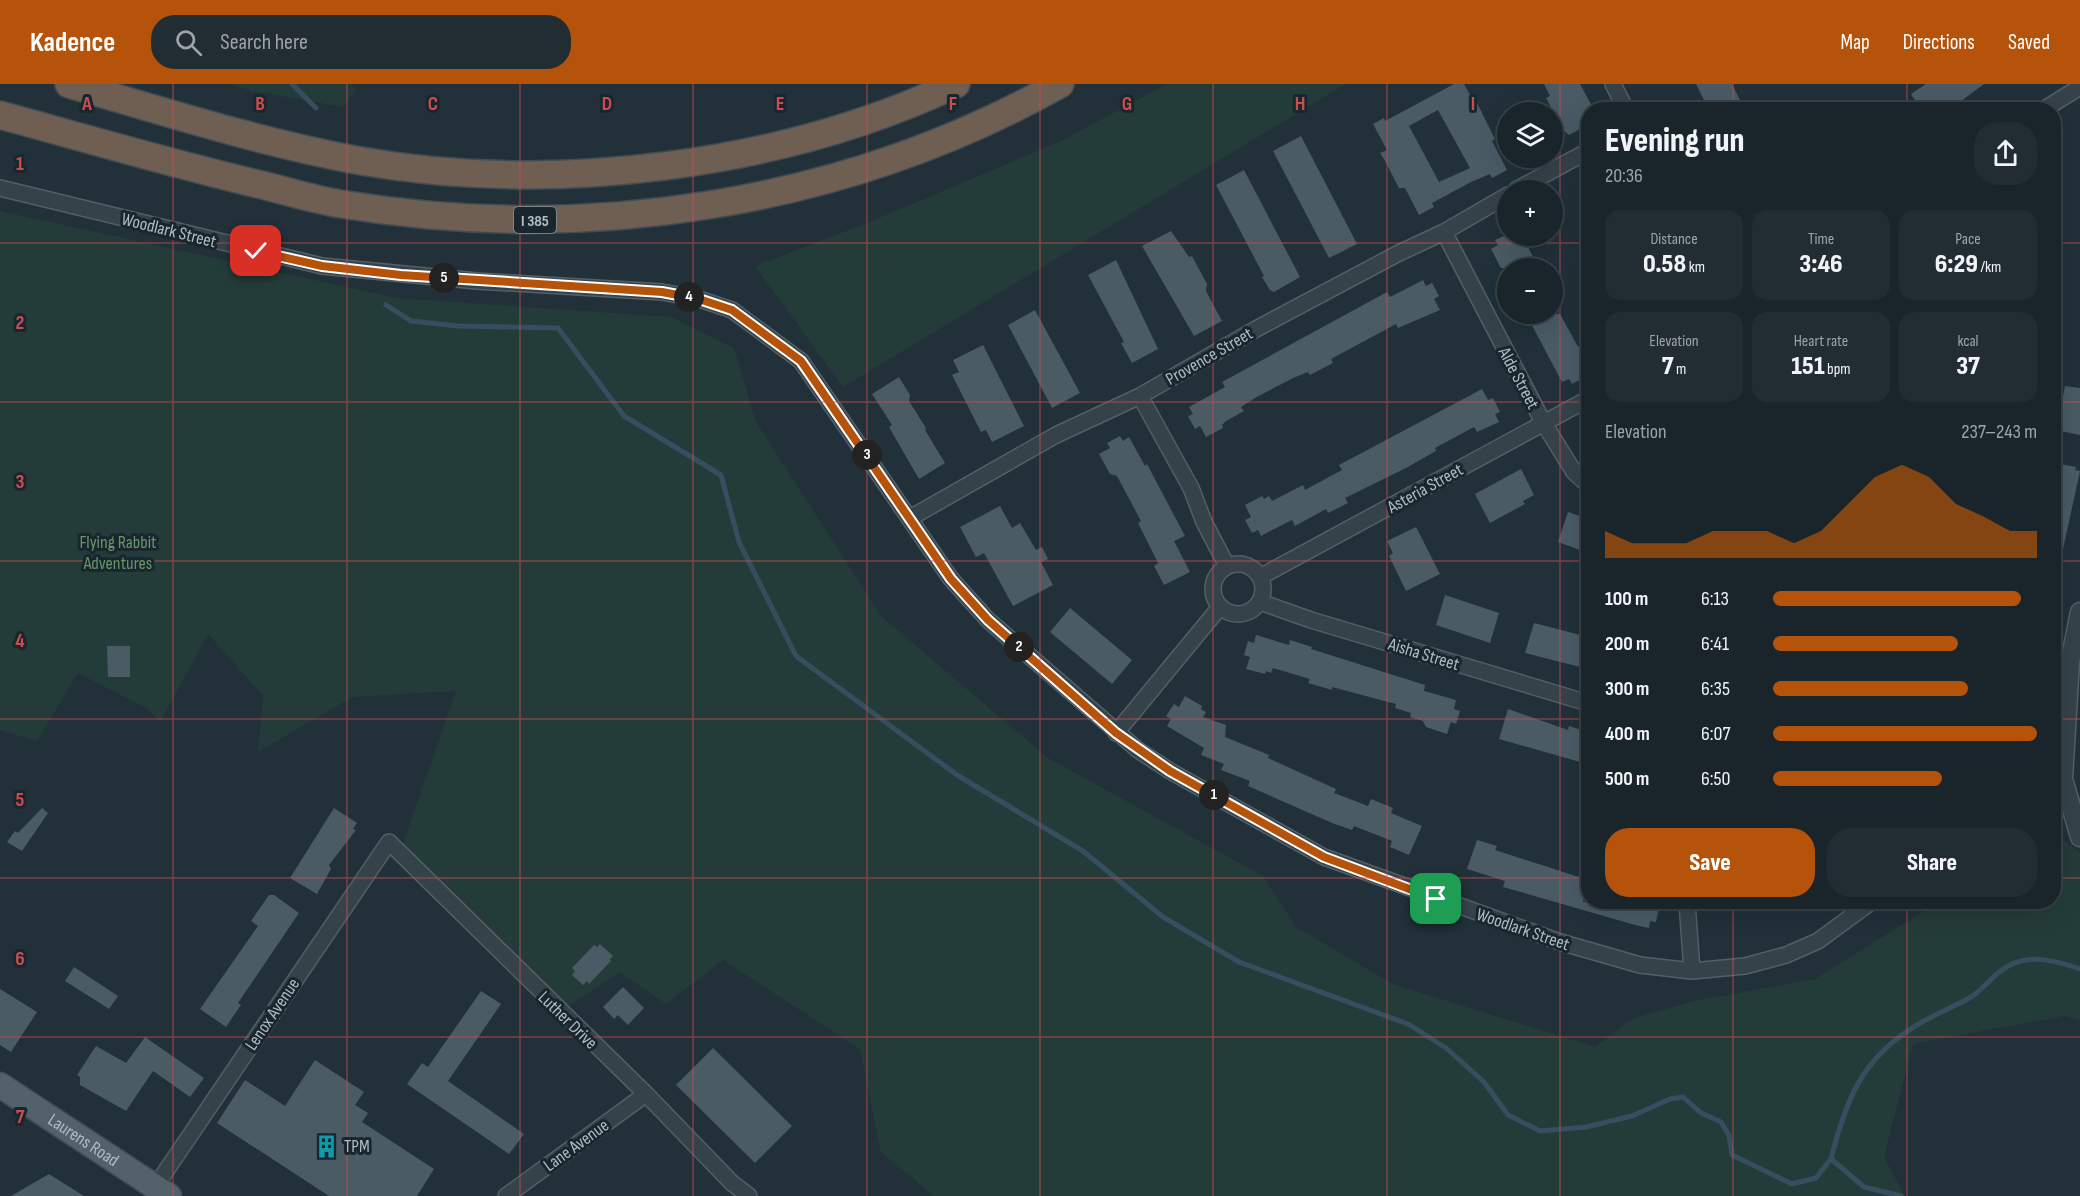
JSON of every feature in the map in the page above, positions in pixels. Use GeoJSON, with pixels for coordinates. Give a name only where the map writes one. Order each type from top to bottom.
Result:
{"type":"FeatureCollection","features":[{"type":"Feature","properties":{"kind":"highway"},"geometry":{"type":"LineString","coordinates":[[69,84],[248,135],[363,161],[522,174],[580,174],[651,167],[763,148],[881,115],[956,84]]}},
{"type":"Feature","properties":{"kind":"highway","name":"I 385"},"geometry":{"type":"LineString","coordinates":[[0,114],[222,176],[339,203],[417,214],[498,220],[574,219],[653,213],[719,204],[808,185],[887,161],[954,135],[1060,84]]}},
{"type":"Feature","properties":{"kind":"main road","name":"Laurens Road"},"geometry":{"type":"LineString","coordinates":[[0,1085],[162,1192]]}},
{"type":"Feature","properties":{"kind":"street"},"geometry":{"type":"LineString","coordinates":[[1613,84],[1622,102]]}},
{"type":"Feature","properties":{"kind":"street"},"geometry":{"type":"LineString","coordinates":[[2056,102],[2080,87]]}},
{"type":"Feature","properties":{"kind":"street"},"geometry":{"type":"LineString","coordinates":[[1534,180],[1581,155]]}},
{"type":"Feature","properties":{"kind":"street","name":"Woodlark Street"},"geometry":{"type":"LineString","coordinates":[[0,188],[322,266],[477,281],[662,292],[699,299],[732,310],[801,361],[951,579],[988,620],[1116,733],[1170,771],[1324,857],[1560,942],[1640,965],[1692,971],[1745,966],[1786,955],[1818,941],[1861,909]]}},
{"type":"Feature","properties":{"kind":"street","name":"Provence Street"},"geometry":{"type":"LineString","coordinates":[[910,518],[1056,435],[1140,396],[1256,329],[1396,254],[1444,232],[1497,201]]}},
{"type":"Feature","properties":{"kind":"street","name":"Alde Street"},"geometry":{"type":"LineString","coordinates":[[1444,232],[1543,422],[1574,472],[1581,478]]}},
{"type":"Feature","properties":{"kind":"street"},"geometry":{"type":"LineString","coordinates":[[1140,396],[1191,488],[1204,522],[1227,566]]}},
{"type":"Feature","properties":{"kind":"street","name":"Asteria Street"},"geometry":{"type":"LineString","coordinates":[[1260,577],[1581,403]]}},
{"type":"Feature","properties":{"kind":"street"},"geometry":{"type":"LineString","coordinates":[[1244,565],[1260,577],[1263,589],[1260,602],[1256,607],[1238,615],[1220,607],[1212,589],[1215,579],[1227,566],[1244,565]]}},
{"type":"Feature","properties":{"kind":"street","name":"Aisha Street"},"geometry":{"type":"LineString","coordinates":[[1260,602],[1311,620],[1581,701]]}},
{"type":"Feature","properties":{"kind":"street"},"geometry":{"type":"LineString","coordinates":[[1116,733],[1220,607]]}},
{"type":"Feature","properties":{"kind":"street"},"geometry":{"type":"LineString","coordinates":[[2061,750],[2070,662],[2080,612]]}},
{"type":"Feature","properties":{"kind":"street"},"geometry":{"type":"LineString","coordinates":[[2061,788],[2080,837]]}},
{"type":"Feature","properties":{"kind":"street","name":"Luther Drive"},"geometry":{"type":"LineString","coordinates":[[389,842],[646,1094],[732,1183],[749,1196]]}},
{"type":"Feature","properties":{"kind":"street","name":"Lenox Avenue"},"geometry":{"type":"LineString","coordinates":[[162,1192],[389,842]]}},
{"type":"Feature","properties":{"kind":"street"},"geometry":{"type":"LineString","coordinates":[[1688,909],[1692,971]]}},
{"type":"Feature","properties":{"kind":"street","name":"Lane Avenue"},"geometry":{"type":"LineString","coordinates":[[507,1196],[646,1094]]}},
{"type":"Feature","properties":{"kind":"green space"},"geometry":{"type":"Polygon","coordinates":[[[231,84],[352,84],[355,91],[343,107],[252,91],[231,84]]]}},
{"type":"Feature","properties":{"kind":"green space"},"geometry":{"type":"Polygon","coordinates":[[[1167,84],[1346,84],[843,387],[755,266],[867,223],[1061,141],[1167,84]]]}},
{"type":"Feature","properties":{"kind":"green space","name":"Flying Rabbit Adventures"},"geometry":{"type":"Polygon","coordinates":[[[0,211],[397,298],[671,317],[734,348],[756,422],[881,616],[1048,758],[1263,876],[1296,927],[1393,984],[1595,1047],[1634,1018],[1694,1001],[1815,979],[1927,909],[2061,909],[2061,838],[2080,853],[2080,1020],[2064,1016],[1913,1044],[1884,1157],[1905,1196],[934,1196],[881,1152],[860,1049],[723,960],[666,1004],[620,972],[566,1008],[403,844],[456,691],[352,697],[258,752],[263,696],[208,634],[160,722],[148,709],[78,673],[37,741],[0,730],[0,211]]]}},
{"type":"Feature","properties":{"kind":"building"},"geometry":{"type":"Polygon","coordinates":[[[1454,84],[1464,84],[1474,102],[1476,101],[1495,139],[1492,141],[1497,151],[1497,168],[1507,170],[1492,178],[1490,174],[1471,182],[1432,203],[1434,207],[1419,215],[1405,188],[1399,188],[1380,153],[1387,150],[1373,124],[1384,118],[1385,121],[1454,84]],[[1438,110],[1409,126],[1439,182],[1470,168],[1438,110]]]}},
{"type":"Feature","properties":{"kind":"building"},"geometry":{"type":"Polygon","coordinates":[[[1544,84],[1580,84],[1590,102],[1581,102],[1581,130],[1569,135],[1563,130],[1563,102],[1548,102],[1546,98],[1550,96],[1544,84]]]}},
{"type":"Feature","properties":{"kind":"building"},"geometry":{"type":"Polygon","coordinates":[[[1696,84],[1732,84],[1741,102],[1705,102],[1696,84]]]}},
{"type":"Feature","properties":{"kind":"building"},"geometry":{"type":"Polygon","coordinates":[[[1926,84],[1984,84],[1960,102],[1916,102],[1911,94],[1926,84]]]}},
{"type":"Feature","properties":{"kind":"building"},"geometry":{"type":"Polygon","coordinates":[[[1301,136],[1357,244],[1329,258],[1273,151],[1301,136]]]}},
{"type":"Feature","properties":{"kind":"building"},"geometry":{"type":"Polygon","coordinates":[[[1244,170],[1300,277],[1274,292],[1270,290],[1262,277],[1264,276],[1216,185],[1244,170]]]}},
{"type":"Feature","properties":{"kind":"building"},"geometry":{"type":"Polygon","coordinates":[[[1171,231],[1189,257],[1192,256],[1207,284],[1206,291],[1222,321],[1194,336],[1142,246],[1171,231]]]}},
{"type":"Feature","properties":{"kind":"building"},"geometry":{"type":"Polygon","coordinates":[[[1497,246],[1528,246],[1533,258],[1497,258],[1497,260],[1491,249],[1497,246]]]}},
{"type":"Feature","properties":{"kind":"building"},"geometry":{"type":"Polygon","coordinates":[[[1116,260],[1158,349],[1132,363],[1121,343],[1124,342],[1088,275],[1116,260]]]}},
{"type":"Feature","properties":{"kind":"building"},"geometry":{"type":"Polygon","coordinates":[[[1423,280],[1426,286],[1432,283],[1439,296],[1434,299],[1440,310],[1398,328],[1396,324],[1331,359],[1333,363],[1310,375],[1308,372],[1293,378],[1255,398],[1241,407],[1244,411],[1226,421],[1222,425],[1223,428],[1206,437],[1200,426],[1195,429],[1188,416],[1193,414],[1189,407],[1225,387],[1222,382],[1387,292],[1390,297],[1423,280]]]}},
{"type":"Feature","properties":{"kind":"building"},"geometry":{"type":"Polygon","coordinates":[[[1035,310],[1080,393],[1052,408],[1008,325],[1035,310]]]}},
{"type":"Feature","properties":{"kind":"building"},"geometry":{"type":"Polygon","coordinates":[[[1563,319],[1581,350],[1581,379],[1572,384],[1569,379],[1562,382],[1531,324],[1563,324],[1563,319]]]}},
{"type":"Feature","properties":{"kind":"building"},"geometry":{"type":"Polygon","coordinates":[[[983,345],[1024,426],[992,442],[986,430],[981,432],[952,375],[959,372],[953,360],[983,345]]]}},
{"type":"Feature","properties":{"kind":"building"},"geometry":{"type":"Polygon","coordinates":[[[899,377],[910,395],[909,401],[945,463],[919,479],[889,427],[892,425],[872,394],[899,377]]]}},
{"type":"Feature","properties":{"kind":"building"},"geometry":{"type":"Polygon","coordinates":[[[2065,386],[2080,388],[2080,435],[2061,431],[2061,407],[2065,386]]]}},
{"type":"Feature","properties":{"kind":"building"},"geometry":{"type":"Polygon","coordinates":[[[1482,389],[1488,400],[1493,398],[1500,412],[1495,414],[1499,422],[1477,432],[1474,427],[1435,448],[1436,451],[1406,468],[1345,498],[1348,503],[1328,513],[1326,509],[1295,526],[1292,520],[1261,536],[1258,530],[1252,533],[1245,520],[1251,517],[1245,505],[1262,496],[1264,499],[1269,496],[1272,501],[1303,485],[1305,490],[1342,470],[1339,465],[1482,389]]]}},
{"type":"Feature","properties":{"kind":"building"},"geometry":{"type":"Polygon","coordinates":[[[1120,436],[1123,441],[1129,437],[1145,466],[1147,464],[1185,536],[1174,541],[1190,572],[1164,585],[1154,566],[1158,563],[1138,523],[1141,521],[1117,476],[1110,474],[1099,454],[1110,448],[1107,443],[1120,436]]]}},
{"type":"Feature","properties":{"kind":"building"},"geometry":{"type":"Polygon","coordinates":[[[2061,464],[2076,467],[2075,470],[2080,471],[2061,558],[2061,464]]]}},
{"type":"Feature","properties":{"kind":"building"},"geometry":{"type":"Polygon","coordinates":[[[1521,469],[1534,495],[1523,501],[1525,504],[1490,523],[1475,494],[1521,469]]]}},
{"type":"Feature","properties":{"kind":"building"},"geometry":{"type":"Polygon","coordinates":[[[1000,506],[1012,528],[1020,523],[1036,550],[1042,547],[1048,559],[1041,562],[1053,585],[1013,606],[984,553],[976,557],[960,527],[1000,506]]]}},
{"type":"Feature","properties":{"kind":"building"},"geometry":{"type":"Polygon","coordinates":[[[1568,512],[1581,517],[1580,550],[1558,542],[1568,512]]]}},
{"type":"Feature","properties":{"kind":"building"},"geometry":{"type":"Polygon","coordinates":[[[1416,527],[1440,574],[1406,591],[1389,556],[1393,553],[1387,541],[1416,527]]]}},
{"type":"Feature","properties":{"kind":"building"},"geometry":{"type":"Polygon","coordinates":[[[1445,595],[1499,613],[1490,643],[1436,625],[1445,595]]]}},
{"type":"Feature","properties":{"kind":"building"},"geometry":{"type":"Polygon","coordinates":[[[1070,608],[1132,660],[1112,684],[1050,632],[1070,608]]]}},
{"type":"Feature","properties":{"kind":"building"},"geometry":{"type":"Polygon","coordinates":[[[1534,623],[1581,635],[1581,667],[1525,653],[1534,623]]]}},
{"type":"Feature","properties":{"kind":"building"},"geometry":{"type":"Polygon","coordinates":[[[1256,635],[1289,645],[1290,640],[1312,647],[1311,649],[1425,685],[1424,691],[1456,700],[1454,709],[1460,711],[1456,724],[1451,722],[1447,734],[1426,727],[1423,721],[1410,717],[1411,713],[1395,708],[1396,704],[1308,683],[1310,679],[1273,668],[1271,673],[1266,671],[1265,674],[1246,669],[1250,657],[1244,655],[1248,641],[1254,643],[1256,635]]]}},
{"type":"Feature","properties":{"kind":"building"},"geometry":{"type":"Polygon","coordinates":[[[107,646],[130,646],[130,677],[108,677],[107,646]]]}},
{"type":"Feature","properties":{"kind":"building"},"geometry":{"type":"Polygon","coordinates":[[[1185,696],[1202,706],[1201,709],[1206,712],[1203,717],[1226,725],[1225,737],[1269,755],[1268,758],[1336,789],[1334,793],[1368,806],[1371,799],[1393,808],[1391,813],[1422,826],[1409,855],[1390,847],[1392,841],[1354,826],[1352,830],[1332,823],[1248,786],[1250,781],[1221,770],[1224,764],[1201,755],[1204,748],[1167,726],[1171,719],[1166,716],[1174,704],[1179,707],[1185,696]]]}},
{"type":"Feature","properties":{"kind":"building"},"geometry":{"type":"Polygon","coordinates":[[[1508,709],[1568,730],[1569,726],[1581,730],[1581,758],[1580,762],[1499,739],[1508,709]]]}},
{"type":"Feature","properties":{"kind":"building"},"geometry":{"type":"Polygon","coordinates":[[[42,808],[48,813],[22,851],[7,842],[15,831],[18,833],[42,808]]]}},
{"type":"Feature","properties":{"kind":"building"},"geometry":{"type":"Polygon","coordinates":[[[334,808],[357,823],[353,829],[356,830],[329,865],[331,869],[317,894],[290,878],[334,808]]]}},
{"type":"Feature","properties":{"kind":"building"},"geometry":{"type":"Polygon","coordinates":[[[1477,840],[1497,846],[1495,850],[1581,878],[1581,909],[1659,909],[1656,922],[1650,921],[1649,928],[1635,925],[1503,887],[1505,881],[1467,869],[1477,840]]]}},
{"type":"Feature","properties":{"kind":"building"},"geometry":{"type":"Polygon","coordinates":[[[269,895],[274,895],[299,913],[238,1003],[241,1005],[226,1027],[200,1009],[258,926],[251,921],[269,895]]]}},
{"type":"Feature","properties":{"kind":"building"},"geometry":{"type":"Polygon","coordinates":[[[600,944],[613,956],[611,961],[589,984],[587,981],[583,985],[572,975],[575,971],[572,968],[594,945],[597,947],[600,944]]]}},
{"type":"Feature","properties":{"kind":"building"},"geometry":{"type":"Polygon","coordinates":[[[74,967],[118,996],[109,1009],[65,981],[74,967]]]}},
{"type":"Feature","properties":{"kind":"building"},"geometry":{"type":"Polygon","coordinates":[[[623,987],[644,1008],[628,1025],[618,1015],[614,1019],[603,1007],[623,987]]]}},
{"type":"Feature","properties":{"kind":"building"},"geometry":{"type":"Polygon","coordinates":[[[0,989],[37,1012],[11,1052],[0,1045],[0,989]]]}},
{"type":"Feature","properties":{"kind":"building"},"geometry":{"type":"Polygon","coordinates":[[[481,991],[501,1004],[448,1081],[524,1134],[509,1154],[407,1084],[422,1063],[428,1067],[481,991]]]}},
{"type":"Feature","properties":{"kind":"building"},"geometry":{"type":"Polygon","coordinates":[[[145,1037],[204,1078],[190,1097],[153,1071],[126,1111],[80,1085],[80,1077],[77,1075],[96,1046],[126,1063],[145,1037]]]}},
{"type":"Feature","properties":{"kind":"building"},"geometry":{"type":"Polygon","coordinates":[[[713,1048],[792,1126],[755,1163],[676,1085],[713,1048]]]}},
{"type":"Feature","properties":{"kind":"building","name":"TPM"},"geometry":{"type":"Polygon","coordinates":[[[315,1060],[364,1092],[355,1105],[368,1113],[362,1122],[434,1169],[417,1196],[329,1196],[217,1123],[245,1080],[285,1106],[315,1060]]]}},
{"type":"Feature","properties":{"kind":"building"},"geometry":{"type":"Polygon","coordinates":[[[49,1174],[84,1196],[11,1196],[49,1174]]]}},
{"type":"Feature","properties":{"kind":"waterway"},"geometry":{"type":"LineString","coordinates":[[292,84],[316,108]]}},
{"type":"Feature","properties":{"kind":"waterway"},"geometry":{"type":"LineString","coordinates":[[386,305],[411,321],[458,326],[558,328],[624,416],[721,475],[739,542],[796,656],[957,775],[1083,851],[1163,917],[1239,962],[1408,1024],[1446,1048],[1484,1082],[1508,1115],[1540,1131],[1586,1127],[1632,1116],[1670,1099],[1683,1097],[1701,1113],[1721,1122],[1729,1135],[1732,1155],[1792,1184],[1816,1178],[1831,1159],[1864,1187],[1901,1196]]}},
{"type":"Feature","properties":{"kind":"waterway"},"geometry":{"type":"LineString","coordinates":[[1831,1159],[1843,1117],[1859,1082],[1882,1051],[1898,1038],[1924,1021],[1971,997],[1998,973],[2017,962],[2048,960],[2080,969]]}},
{"type":"Feature","properties":{"kind":"place","name":"TPM"},"geometry":{"type":"Point","coordinates":[326,1146]}},
{"type":"Feature","properties":{"kind":"route"},"geometry":{"type":"LineString","coordinates":[[256,251],[322,266],[401,275],[477,281],[619,287],[662,292],[699,299],[732,310],[801,361],[951,579],[988,620],[1116,733],[1170,771],[1324,857],[1436,899]]}}]}
